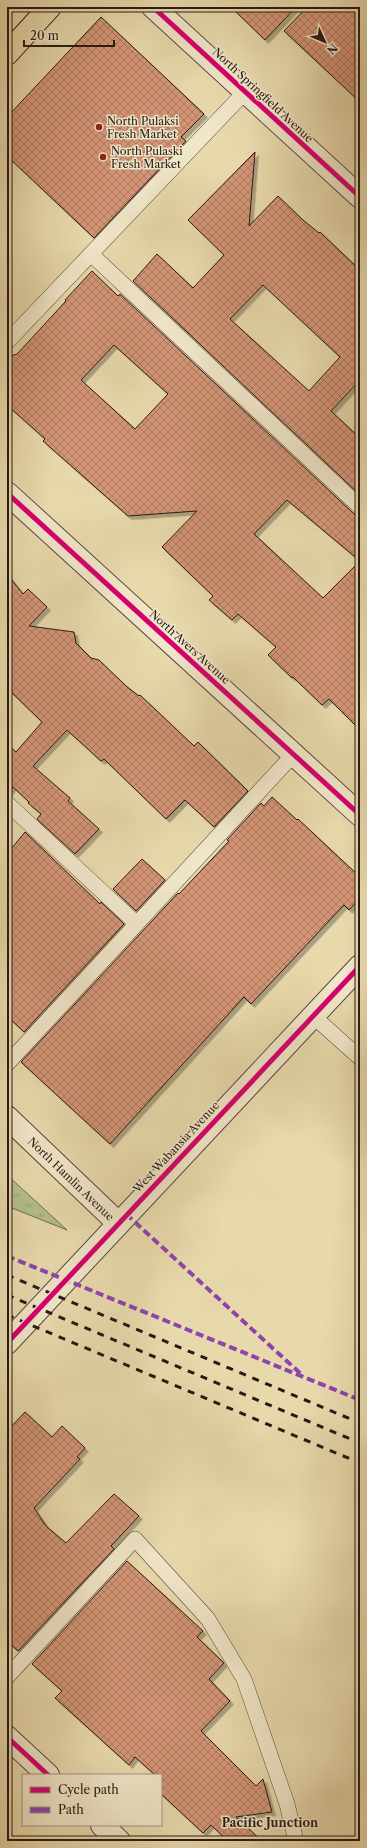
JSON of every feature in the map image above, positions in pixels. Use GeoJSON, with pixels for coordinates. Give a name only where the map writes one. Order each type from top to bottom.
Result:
{"type":"FeatureCollection","features":[{"type":"Feature","properties":{"kind":"main road"},"geometry":{"type":"LineString","coordinates":[[7,54],[50,7]]}},
{"type":"Feature","properties":{"kind":"street","name":"North Springfield Avenue"},"geometry":{"type":"LineString","coordinates":[[153,7],[360,197]]}},
{"type":"Feature","properties":{"kind":"street","name":"North Avers Avenue"},"geometry":{"type":"LineString","coordinates":[[7,493],[360,815]]}},
{"type":"Feature","properties":{"kind":"street","name":"West Wabansia Avenue"},"geometry":{"type":"LineString","coordinates":[[7,1343],[360,966]]}},
{"type":"Feature","properties":{"kind":"street","name":"North Hamlin Avenue"},"geometry":{"type":"LineString","coordinates":[[7,1117],[118,1223]]}},
{"type":"Feature","properties":{"kind":"street"},"geometry":{"type":"LineString","coordinates":[[7,1737],[47,1774]]}},
{"type":"Feature","properties":{"kind":"street"},"geometry":{"type":"LineString","coordinates":[[103,1826],[119,1841]]}},
{"type":"Feature","properties":{"kind":"lane"},"geometry":{"type":"LineString","coordinates":[[7,342],[245,92]]}},
{"type":"Feature","properties":{"kind":"lane"},"geometry":{"type":"LineString","coordinates":[[91,254],[360,507]]}},
{"type":"Feature","properties":{"kind":"lane"},"geometry":{"type":"LineString","coordinates":[[7,1064],[294,755]]}},
{"type":"Feature","properties":{"kind":"lane"},"geometry":{"type":"LineString","coordinates":[[7,803],[137,924]]}},
{"type":"Feature","properties":{"kind":"lane"},"geometry":{"type":"LineString","coordinates":[[313,1016],[360,1058]]}},
{"type":"Feature","properties":{"kind":"lane"},"geometry":{"type":"LineString","coordinates":[[7,1677],[135,1539],[208,1619],[244,1678],[287,1804],[296,1841]]}},
{"type":"Feature","properties":{"kind":"green space"},"geometry":{"type":"Polygon","coordinates":[[[7,1175],[67,1230],[7,1206],[7,1175]]]}},
{"type":"Feature","properties":{"kind":"building"},"geometry":{"type":"Polygon","coordinates":[[[231,7],[296,7],[265,40],[231,7]]]}},
{"type":"Feature","properties":{"kind":"building"},"geometry":{"type":"Polygon","coordinates":[[[307,7],[360,7],[360,102],[284,31],[307,7]]]}},
{"type":"Feature","properties":{"kind":"building","name":"North Pulaksi Fresh Market"},"geometry":{"type":"Polygon","coordinates":[[[101,17],[204,114],[181,137],[186,141],[94,238],[7,156],[7,117],[101,17]]]}},
{"type":"Feature","properties":{"kind":"building"},"geometry":{"type":"Polygon","coordinates":[[[255,152],[249,226],[278,196],[303,220],[319,233],[320,232],[360,270],[360,380],[331,411],[360,438],[360,495],[133,281],[157,254],[193,288],[224,255],[188,220],[255,152]],[[263,285],[230,319],[309,391],[340,357],[263,285]]]}},
{"type":"Feature","properties":{"kind":"building"},"geometry":{"type":"Polygon","coordinates":[[[92,271],[118,296],[120,294],[354,514],[360,516],[360,561],[360,730],[329,699],[322,705],[293,677],[292,678],[268,655],[276,647],[238,614],[232,620],[209,600],[213,596],[162,547],[197,511],[128,516],[43,441],[45,439],[7,405],[7,357],[17,354],[66,301],[65,300],[92,271]],[[114,345],[81,380],[135,429],[168,394],[114,345]],[[287,500],[254,534],[323,598],[360,561],[287,500]]]}},
{"type":"Feature","properties":{"kind":"building"},"geometry":{"type":"Polygon","coordinates":[[[7,574],[23,594],[28,589],[47,607],[29,626],[74,632],[76,643],[91,658],[99,660],[126,686],[139,696],[140,695],[194,746],[198,742],[248,791],[214,827],[185,800],[166,819],[104,759],[101,761],[67,730],[33,766],[70,798],[68,801],[99,829],[75,854],[37,819],[41,814],[13,787],[7,794],[7,744],[16,752],[42,722],[7,688],[7,574]]]}},
{"type":"Feature","properties":{"kind":"building"},"geometry":{"type":"Polygon","coordinates":[[[272,797],[297,820],[298,819],[360,877],[360,898],[349,910],[344,905],[251,1004],[244,997],[110,1144],[21,1062],[178,893],[179,894],[229,841],[227,840],[261,803],[264,806],[272,797]]]}},
{"type":"Feature","properties":{"kind":"building"},"geometry":{"type":"Polygon","coordinates":[[[25,832],[100,904],[101,902],[124,924],[24,1032],[7,1016],[7,854],[25,832]]]}},
{"type":"Feature","properties":{"kind":"building"},"geometry":{"type":"Polygon","coordinates":[[[142,859],[165,880],[136,911],[113,889],[142,859]]]}},
{"type":"Feature","properties":{"kind":"building"},"geometry":{"type":"Polygon","coordinates":[[[25,1412],[52,1437],[62,1426],[85,1448],[77,1457],[80,1459],[34,1508],[46,1526],[66,1543],[114,1494],[139,1516],[111,1546],[114,1549],[18,1651],[7,1641],[7,1431],[25,1412]]]}},
{"type":"Feature","properties":{"kind":"building"},"geometry":{"type":"Polygon","coordinates":[[[127,1561],[203,1631],[197,1637],[224,1663],[209,1679],[230,1701],[201,1731],[256,1786],[263,1779],[272,1812],[236,1817],[262,1841],[228,1841],[211,1825],[203,1833],[162,1795],[162,1774],[154,1774],[135,1757],[129,1765],[55,1698],[62,1691],[32,1664],[127,1561]]]}},
{"type":"Feature","properties":{"kind":"railway"},"geometry":{"type":"LineString","coordinates":[[7,1275],[360,1423]]}},
{"type":"Feature","properties":{"kind":"railway"},"geometry":{"type":"LineString","coordinates":[[7,1295],[360,1443]]}},
{"type":"Feature","properties":{"kind":"railway"},"geometry":{"type":"LineString","coordinates":[[7,1315],[360,1463]]}},
{"type":"Feature","properties":{"kind":"marked path"},"geometry":{"type":"LineString","coordinates":[[126,1214],[301,1374]]}},
{"type":"Feature","properties":{"kind":"marked path"},"geometry":{"type":"LineString","coordinates":[[7,1256],[360,1400]]}},
{"type":"Feature","properties":{"kind":"cycle path"},"geometry":{"type":"LineString","coordinates":[[153,7],[360,197]]}},
{"type":"Feature","properties":{"kind":"cycle path"},"geometry":{"type":"LineString","coordinates":[[7,493],[360,815]]}},
{"type":"Feature","properties":{"kind":"cycle path"},"geometry":{"type":"LineString","coordinates":[[7,1343],[360,966]]}},
{"type":"Feature","properties":{"kind":"cycle path"},"geometry":{"type":"LineString","coordinates":[[7,1737],[47,1774]]}},
{"type":"Feature","properties":{"kind":"place","name":"North Pulaksi Fresh Market"},"geometry":{"type":"Point","coordinates":[99,127]}},
{"type":"Feature","properties":{"kind":"place","name":"North Pulaski Fresh Market"},"geometry":{"type":"Point","coordinates":[103,157]}},
{"type":"Feature","properties":{"kind":"district","name":"Pacific Junction"},"geometry":{"type":"Point","coordinates":[270,1822]}}]}
